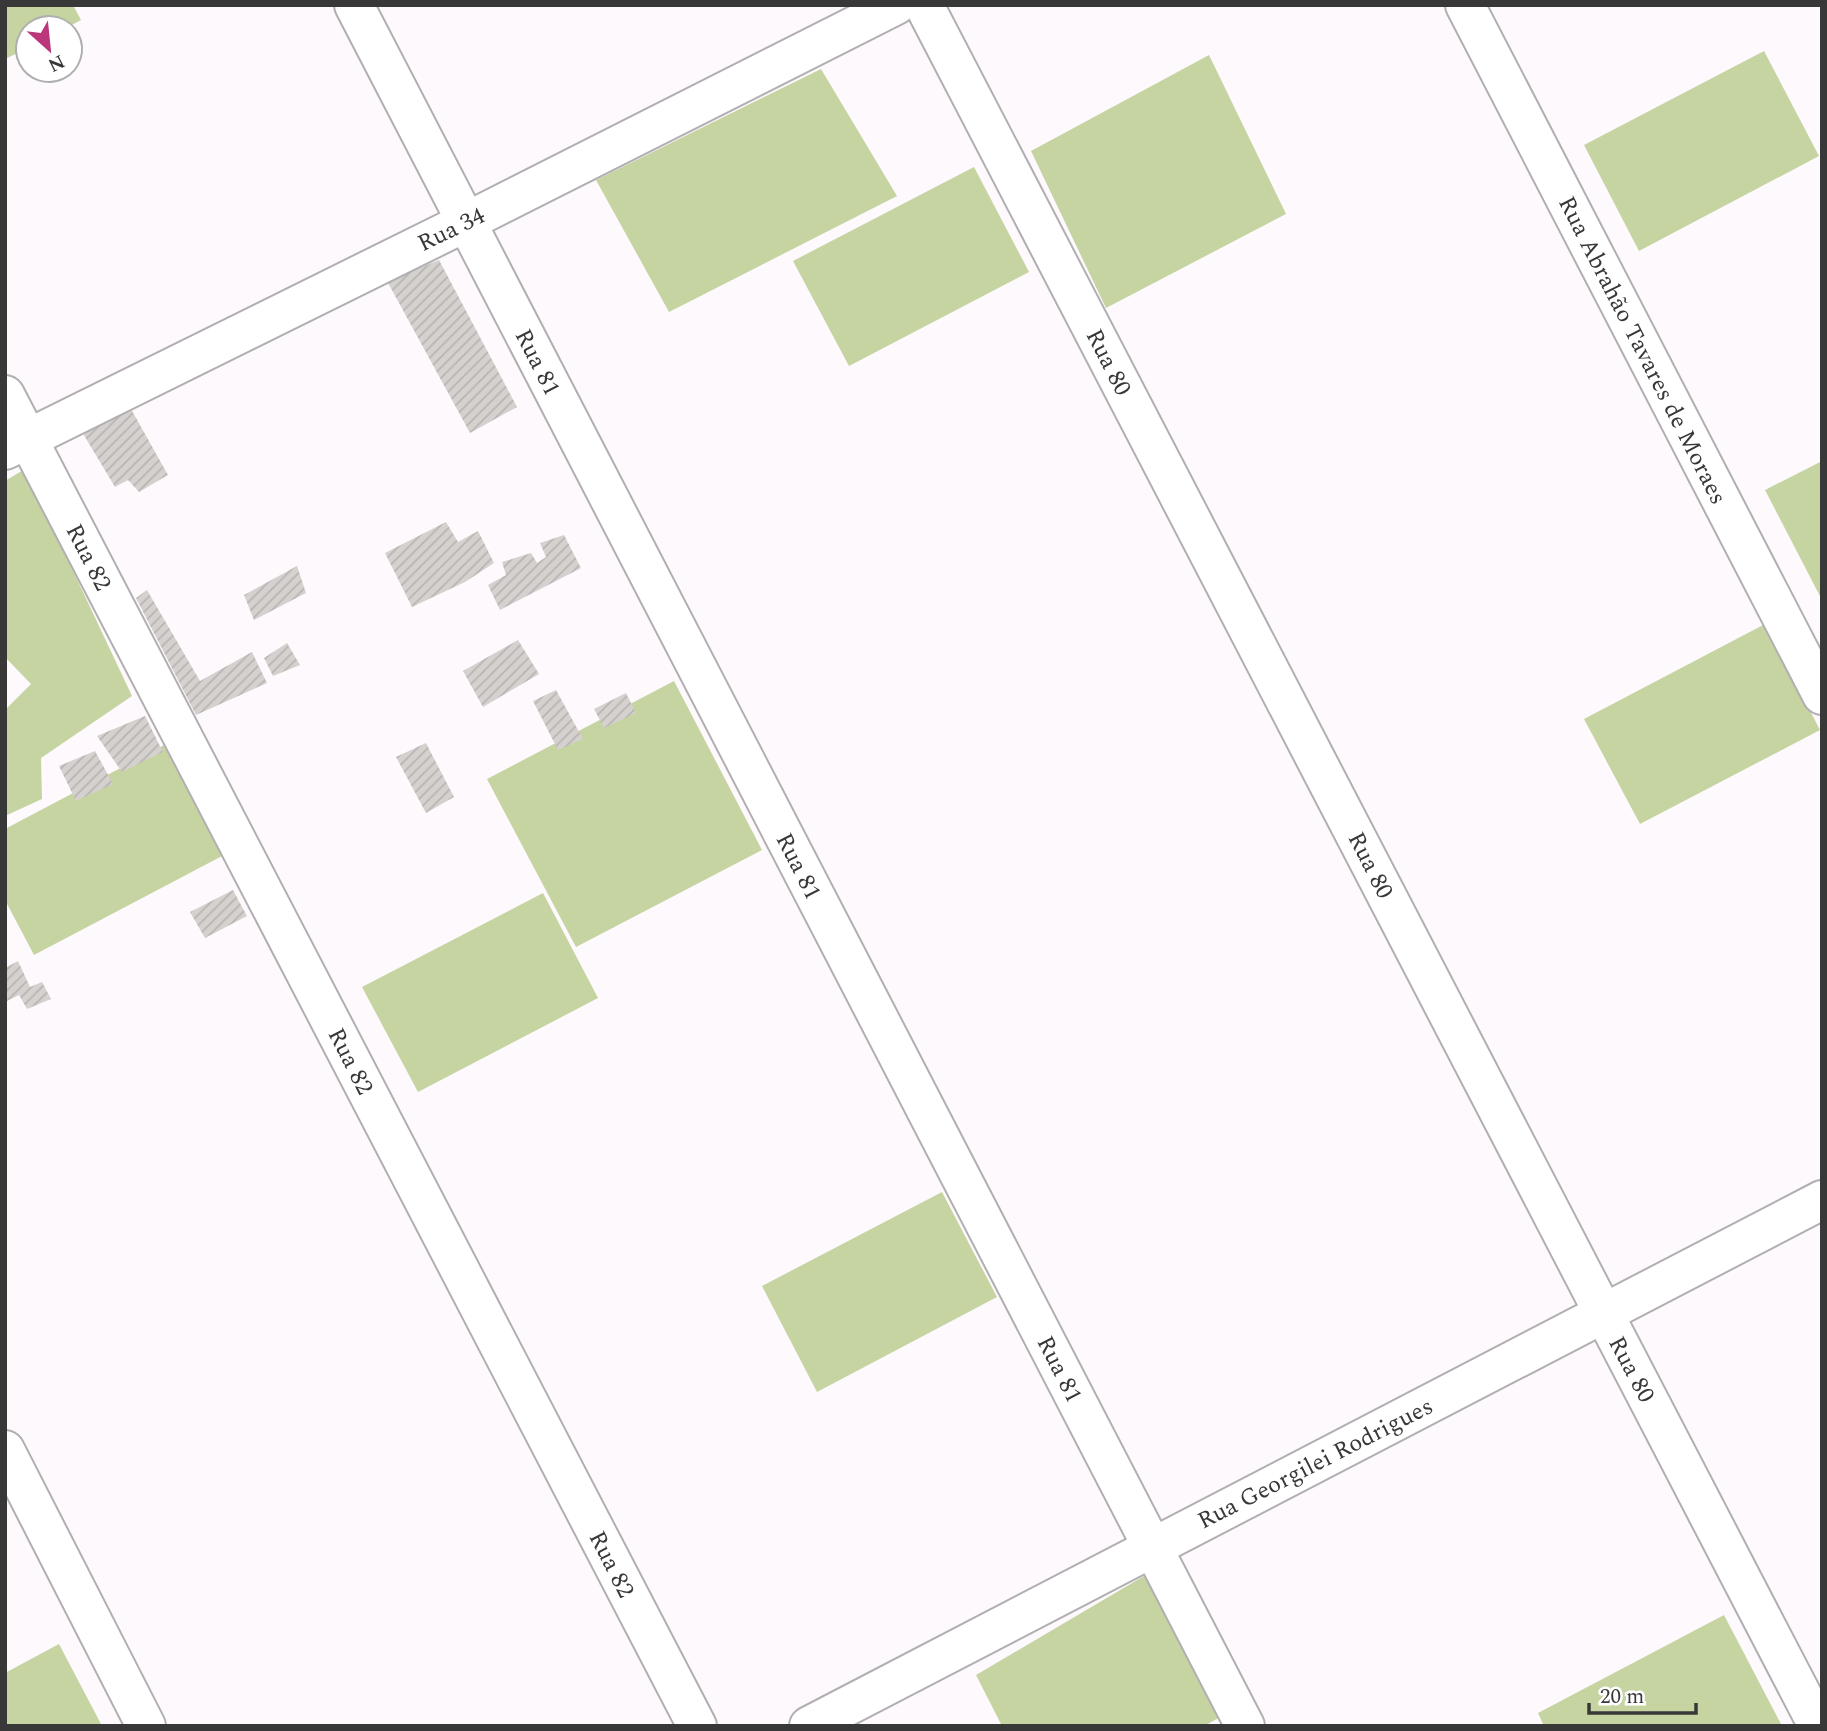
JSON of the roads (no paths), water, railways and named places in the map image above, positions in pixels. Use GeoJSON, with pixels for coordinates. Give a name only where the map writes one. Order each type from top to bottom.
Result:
{"type":"FeatureCollection","features":[{"type":"Feature","properties":{"kind":"street","name":"Rua 81"},"geometry":{"type":"LineString","coordinates":[[354,5],[1245,1726]]}},
{"type":"Feature","properties":{"kind":"street","name":"Rua 34"},"geometry":{"type":"LineString","coordinates":[[17,444],[896,5]]}},
{"type":"Feature","properties":{"kind":"street","name":"Rua 80"},"geometry":{"type":"LineString","coordinates":[[924,5],[1818,1726]]}},
{"type":"Feature","properties":{"kind":"street","name":"Rua Abrahão Tavares de Moraes"},"geometry":{"type":"LineString","coordinates":[[1465,5],[1822,695]]}},
{"type":"Feature","properties":{"kind":"street","name":"Rua 82"},"geometry":{"type":"LineString","coordinates":[[5,396],[17,444],[696,1726]]}},
{"type":"Feature","properties":{"kind":"street","name":"Rua Georgilei Rodrigues"},"geometry":{"type":"LineString","coordinates":[[809,1726],[1822,1200]]}},
{"type":"Feature","properties":{"kind":"street"},"geometry":{"type":"LineString","coordinates":[[5,1450],[146,1726]]}}]}
